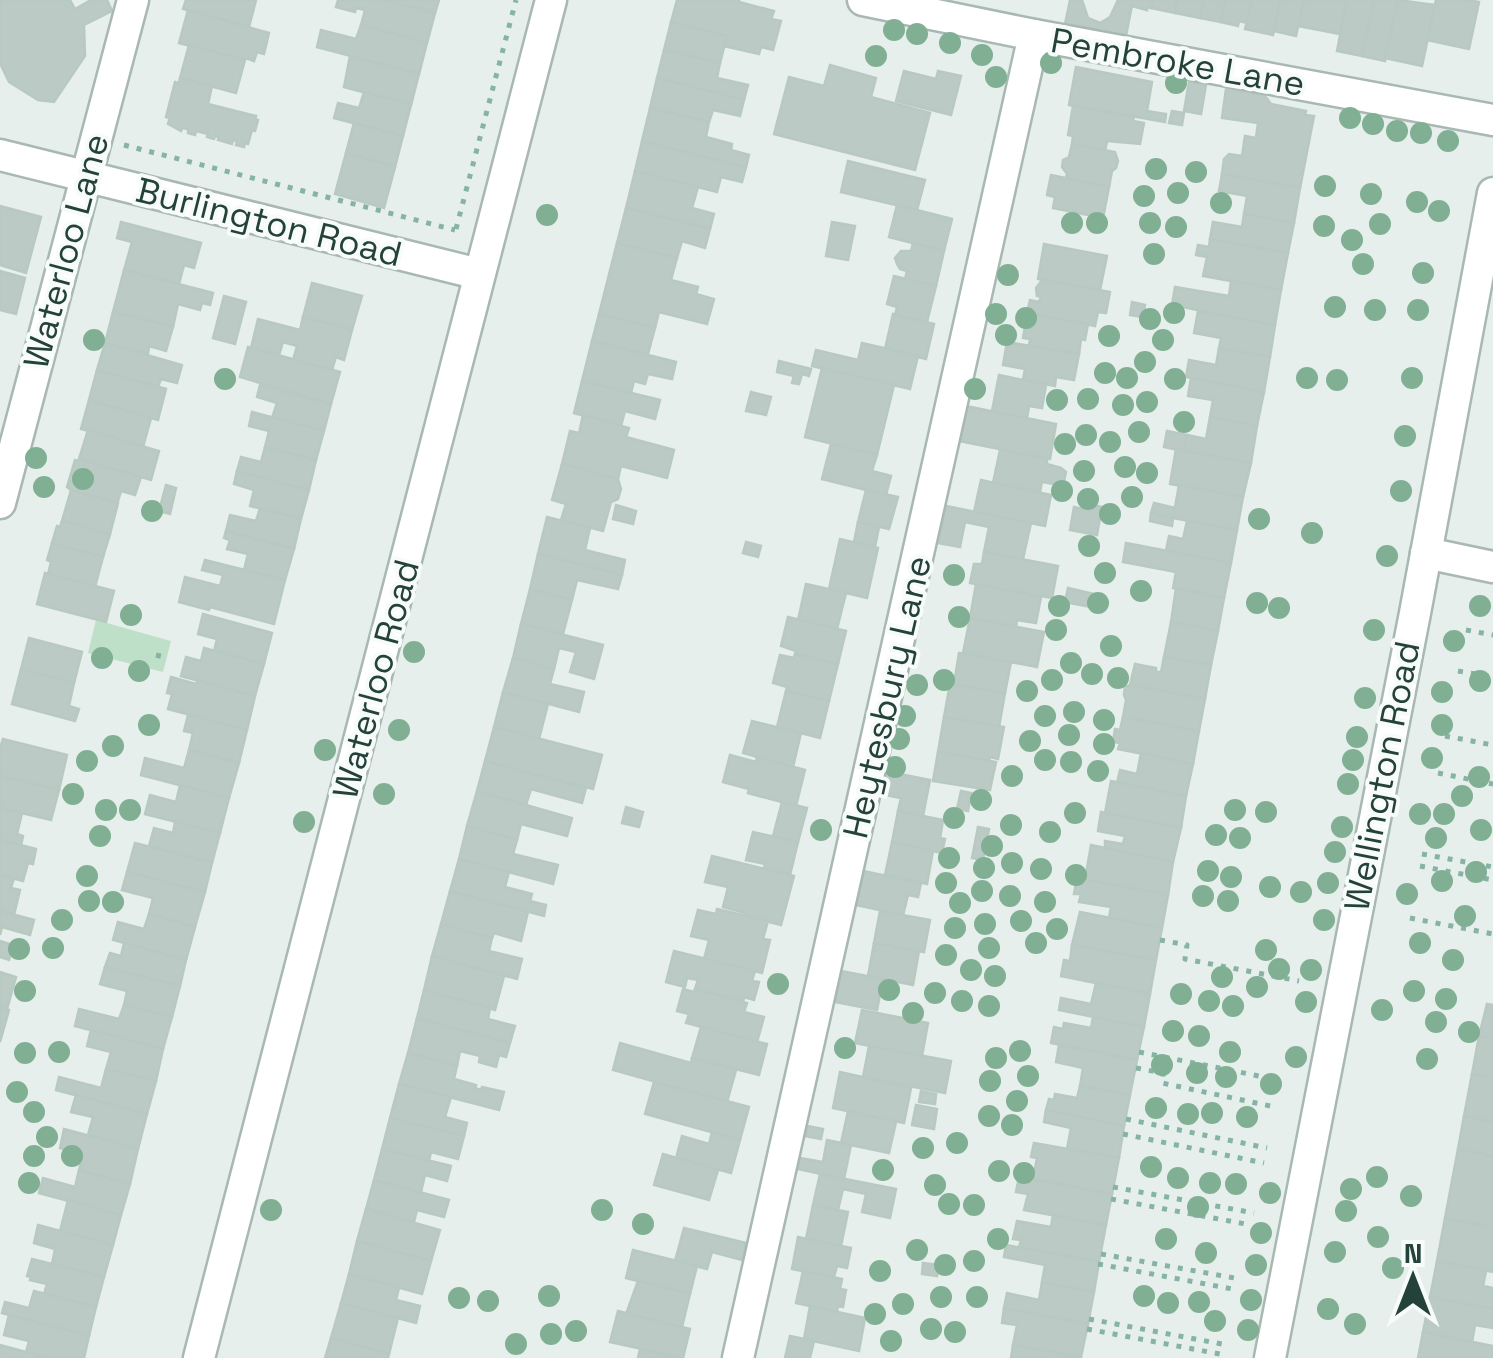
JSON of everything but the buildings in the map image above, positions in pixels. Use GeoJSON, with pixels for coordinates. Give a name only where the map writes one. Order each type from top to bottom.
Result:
{"type":"FeatureCollection","features":[{"type":"Feature","properties":{"kind":"street","name":"Waterloo Lane"},"geometry":{"type":"LineString","coordinates":[[0,502],[133,0]]}},
{"type":"Feature","properties":{"kind":"street","name":"Waterloo Road"},"geometry":{"type":"LineString","coordinates":[[200,1358],[551,0]]}},
{"type":"Feature","properties":{"kind":"street","name":"Pembroke Lane"},"geometry":{"type":"LineString","coordinates":[[863,0],[1034,36],[1493,120]]}},
{"type":"Feature","properties":{"kind":"street","name":"Heytesbury Lane"},"geometry":{"type":"LineString","coordinates":[[738,1358],[1034,36]]}},
{"type":"Feature","properties":{"kind":"street","name":"Burlington Road"},"geometry":{"type":"LineString","coordinates":[[0,155],[479,274]]}},
{"type":"Feature","properties":{"kind":"street","name":"Wellington Road"},"geometry":{"type":"LineString","coordinates":[[1270,1358],[1493,193]]}},
{"type":"Feature","properties":{"kind":"street"},"geometry":{"type":"LineString","coordinates":[[1426,553],[1493,566]]}},
{"type":"Feature","properties":{"kind":"path"},"geometry":{"type":"LineString","coordinates":[[108,141],[455,230],[516,0]]}},
{"type":"Feature","properties":{"kind":"path"},"geometry":{"type":"LineString","coordinates":[[1466,630],[1493,636]]}},
{"type":"Feature","properties":{"kind":"path"},"geometry":{"type":"LineString","coordinates":[[156,654],[168,658]]}},
{"type":"Feature","properties":{"kind":"path"},"geometry":{"type":"LineString","coordinates":[[1458,671],[1493,677]]}},
{"type":"Feature","properties":{"kind":"path"},"geometry":{"type":"LineString","coordinates":[[1445,736],[1493,746]]}},
{"type":"Feature","properties":{"kind":"path"},"geometry":{"type":"LineString","coordinates":[[1438,773],[1493,784]]}},
{"type":"Feature","properties":{"kind":"path"},"geometry":{"type":"LineString","coordinates":[[1422,854],[1493,867]]}},
{"type":"Feature","properties":{"kind":"path"},"geometry":{"type":"LineString","coordinates":[[1420,866],[1493,880]]}},
{"type":"Feature","properties":{"kind":"path"},"geometry":{"type":"LineString","coordinates":[[1410,918],[1493,934]]}},
{"type":"Feature","properties":{"kind":"path"},"geometry":{"type":"LineString","coordinates":[[1160,940],[1188,945],[1185,960],[1299,981]]}},
{"type":"Feature","properties":{"kind":"path"},"geometry":{"type":"LineString","coordinates":[[1139,1052],[1280,1080]]}},
{"type":"Feature","properties":{"kind":"path"},"geometry":{"type":"LineString","coordinates":[[1136,1068],[1163,1073],[1162,1082],[1274,1107]]}},
{"type":"Feature","properties":{"kind":"path"},"geometry":{"type":"LineString","coordinates":[[1126,1119],[1266,1148]]}},
{"type":"Feature","properties":{"kind":"path"},"geometry":{"type":"LineString","coordinates":[[1123,1134],[1264,1163]]}},
{"type":"Feature","properties":{"kind":"path"},"geometry":{"type":"LineString","coordinates":[[1114,1187],[1254,1213]]}},
{"type":"Feature","properties":{"kind":"path"},"geometry":{"type":"LineString","coordinates":[[1111,1199],[1251,1225]]}},
{"type":"Feature","properties":{"kind":"path"},"geometry":{"type":"LineString","coordinates":[[1101,1254],[1240,1279]]}},
{"type":"Feature","properties":{"kind":"path"},"geometry":{"type":"LineString","coordinates":[[1098,1264],[1238,1290]]}},
{"type":"Feature","properties":{"kind":"path"},"geometry":{"type":"LineString","coordinates":[[1089,1319],[1227,1344]]}},
{"type":"Feature","properties":{"kind":"path"},"geometry":{"type":"LineString","coordinates":[[1087,1329],[1225,1355]]}},
{"type":"Feature","properties":{"kind":"green space"},"geometry":{"type":"Polygon","coordinates":[[[96,620],[171,641],[163,672],[88,653],[96,620]]]}}]}
